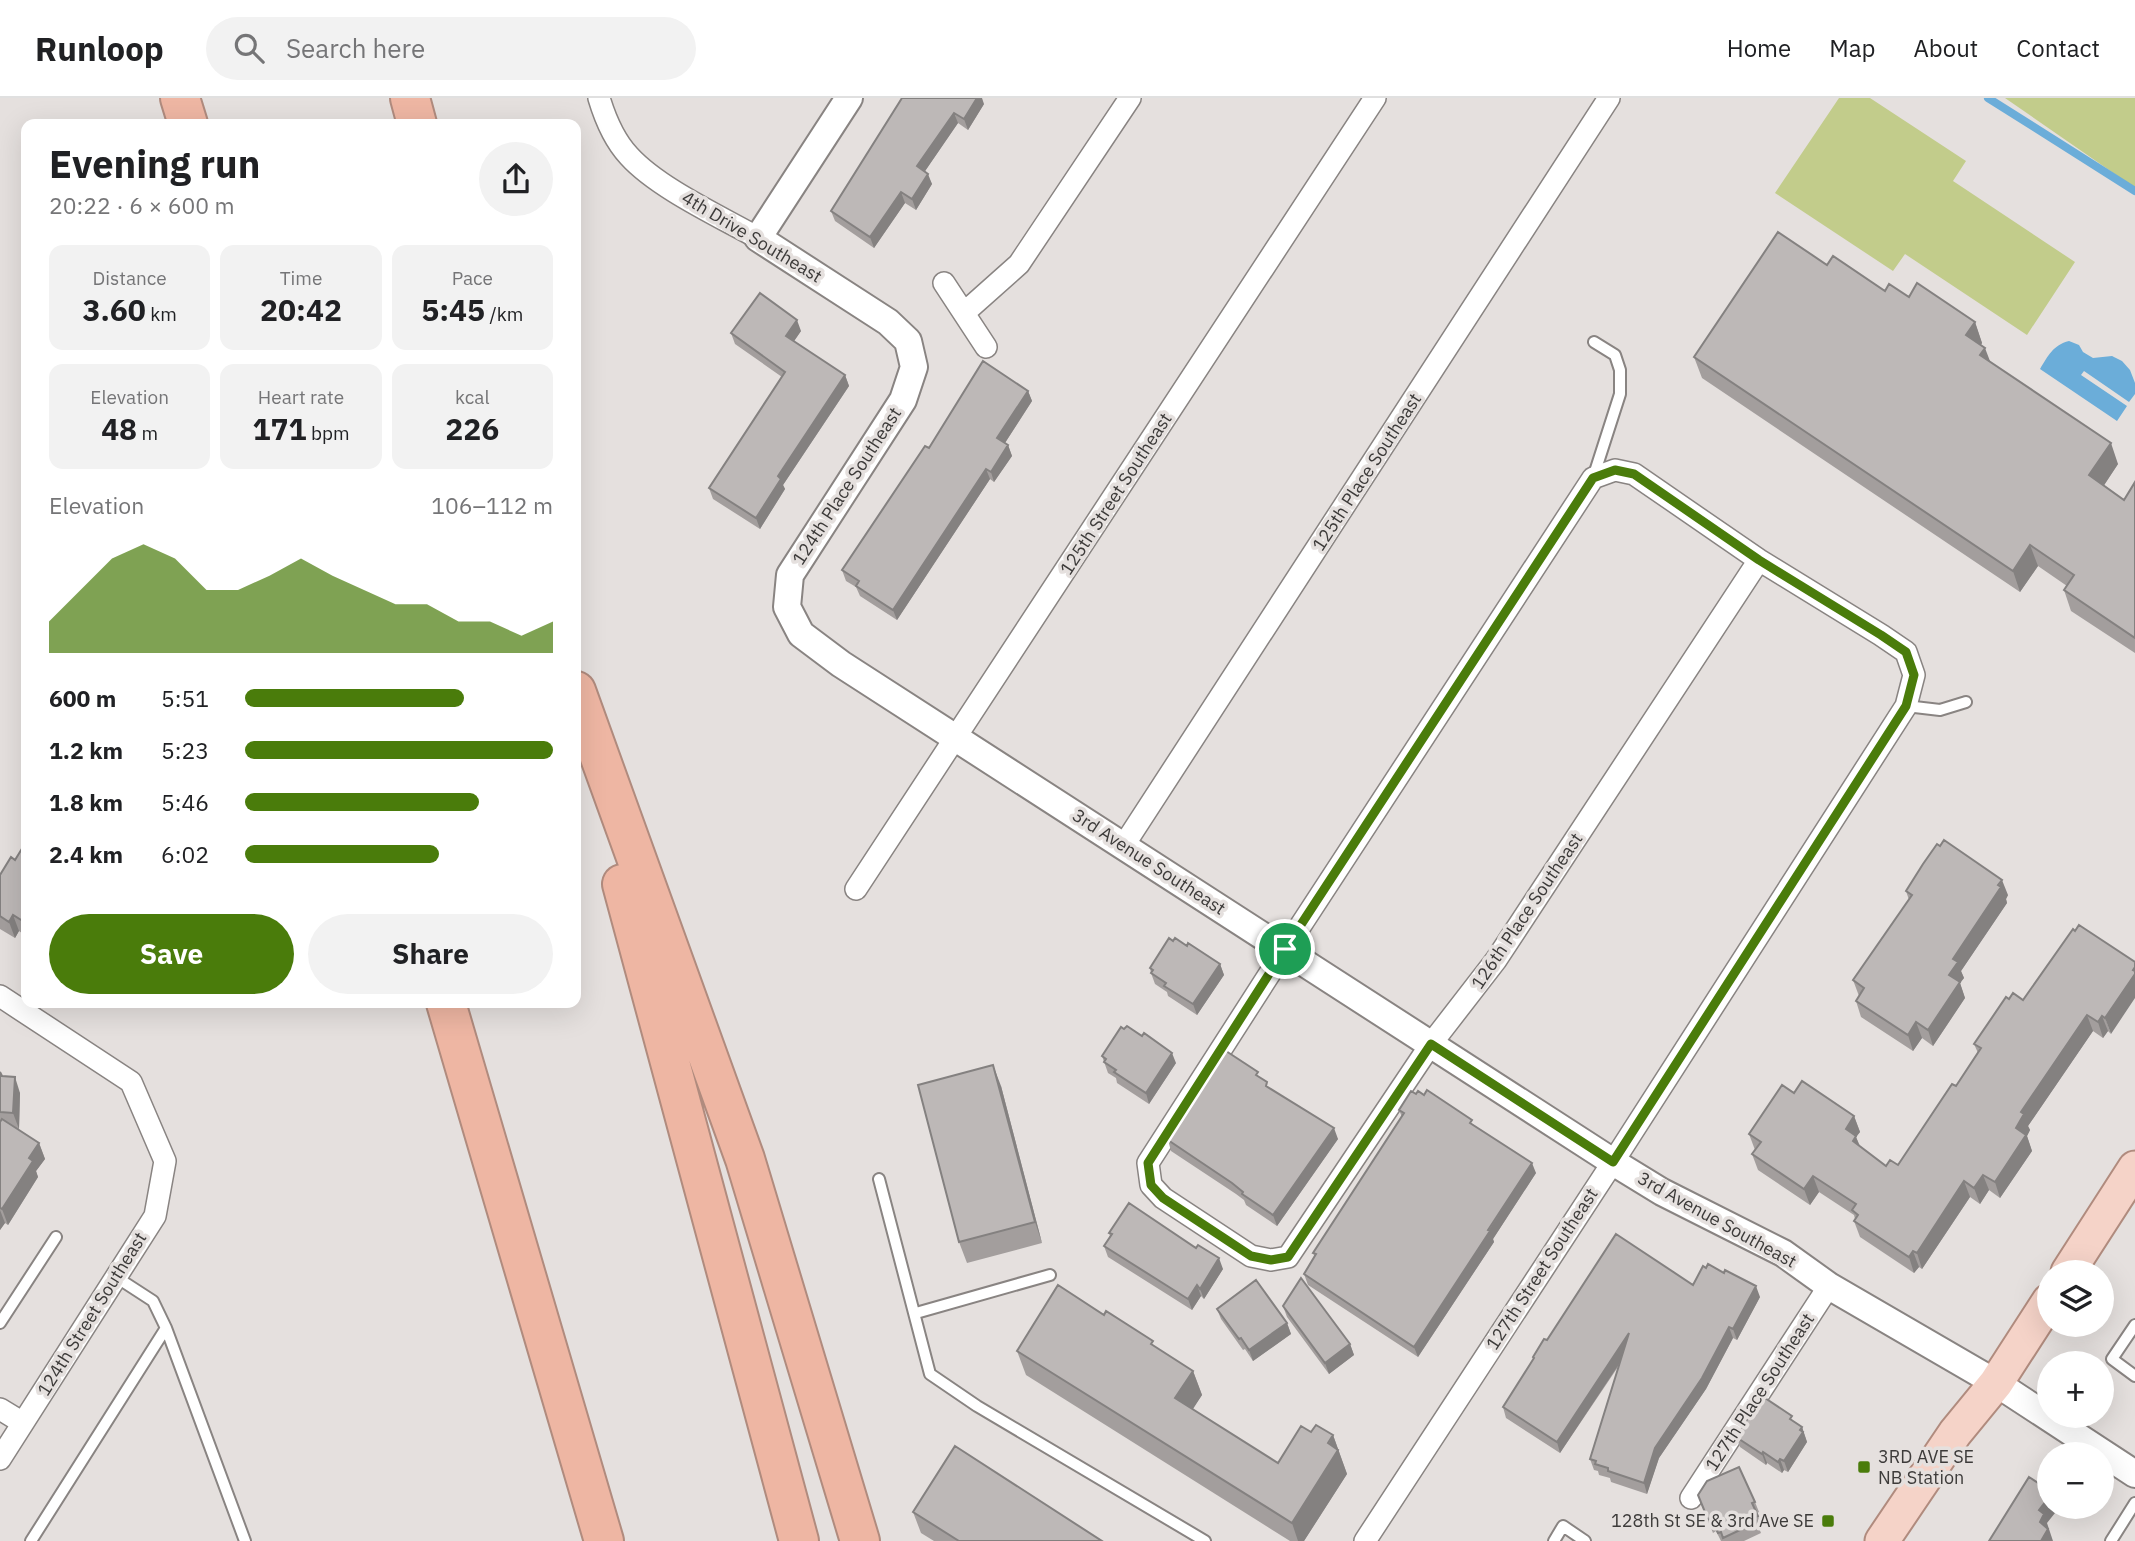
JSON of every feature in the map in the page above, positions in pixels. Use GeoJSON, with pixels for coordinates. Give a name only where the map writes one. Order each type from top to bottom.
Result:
{"type":"FeatureCollection","features":[{"type":"Feature","properties":{"kind":"highway"},"geometry":{"type":"LineString","coordinates":[[180,98],[186,119]]}},
{"type":"Feature","properties":{"kind":"highway"},"geometry":{"type":"LineString","coordinates":[[410,98],[416,119]]}},
{"type":"Feature","properties":{"kind":"highway"},"geometry":{"type":"LineString","coordinates":[[581,705],[745,1159],[860,1541]]}},
{"type":"Feature","properties":{"kind":"highway"},"geometry":{"type":"LineString","coordinates":[[581,732],[799,1541]]}},
{"type":"Feature","properties":{"kind":"highway"},"geometry":{"type":"LineString","coordinates":[[447,1008],[604,1541]]}},
{"type":"Feature","properties":{"kind":"main road"},"geometry":{"type":"LineString","coordinates":[[2076,1260],[2135,1168]]}},
{"type":"Feature","properties":{"kind":"main road"},"geometry":{"type":"LineString","coordinates":[[1882,1541],[1955,1433],[1996,1382],[2037,1319]]}},
{"type":"Feature","properties":{"kind":"main road"},"geometry":{"type":"LineString","coordinates":[[1908,1541],[1970,1443],[1996,1382]]}},
{"type":"Feature","properties":{"kind":"street","name":"4th Drive Southeast"},"geometry":{"type":"LineString","coordinates":[[599,98],[606,122],[628,155],[661,182],[758,238],[888,322],[908,341],[914,367]]}},
{"type":"Feature","properties":{"kind":"street"},"geometry":{"type":"LineString","coordinates":[[758,238],[849,98]]}},
{"type":"Feature","properties":{"kind":"street"},"geometry":{"type":"LineString","coordinates":[[964,313],[1018,264],[1130,98]]}},
{"type":"Feature","properties":{"kind":"street","name":"125th Street Southeast"},"geometry":{"type":"LineString","coordinates":[[856,889],[1375,98]]}},
{"type":"Feature","properties":{"kind":"street","name":"125th Place Southeast"},"geometry":{"type":"LineString","coordinates":[[1124,845],[1603,100]]}},
{"type":"Feature","properties":{"kind":"street"},"geometry":{"type":"LineString","coordinates":[[944,283],[986,347]]}},
{"type":"Feature","properties":{"kind":"street","name":"124th Place Southeast"},"geometry":{"type":"LineString","coordinates":[[787,607],[790,575],[903,400],[914,367]]}},
{"type":"Feature","properties":{"kind":"street"},"geometry":{"type":"LineString","coordinates":[[1285,949],[1593,478],[1615,470],[1634,474],[1759,560]]}},
{"type":"Feature","properties":{"kind":"street","name":"127th Street Southeast"},"geometry":{"type":"LineString","coordinates":[[1365,1541],[1906,706],[1914,675],[1906,652],[1759,560]]}},
{"type":"Feature","properties":{"kind":"street","name":"126th Place Southeast"},"geometry":{"type":"LineString","coordinates":[[1285,949],[1148,1163],[1151,1185],[1163,1198],[1251,1256],[1271,1260],[1288,1257],[1431,1044],[1496,960],[1759,560]]}},
{"type":"Feature","properties":{"kind":"street","name":"3rd Avenue Southeast"},"geometry":{"type":"LineString","coordinates":[[787,607],[801,634],[841,664],[1613,1162],[1662,1192],[1783,1253],[1829,1286],[1996,1382],[2135,1474]]}},
{"type":"Feature","properties":{"kind":"street","name":"124th Street Southeast"},"geometry":{"type":"LineString","coordinates":[[0,996],[131,1082],[165,1161],[155,1216],[0,1459]]}},
{"type":"Feature","properties":{"kind":"street","name":"127th Place Southeast"},"geometry":{"type":"LineString","coordinates":[[1691,1498],[1829,1286]]}},
{"type":"Feature","properties":{"kind":"street"},"geometry":{"type":"LineString","coordinates":[[0,1409],[23,1423]]}},
{"type":"Feature","properties":{"kind":"lane"},"geometry":{"type":"LineString","coordinates":[[1593,478],[1619,394],[1620,370],[1615,355],[1594,342]]}},
{"type":"Feature","properties":{"kind":"lane"},"geometry":{"type":"LineString","coordinates":[[1906,706],[1940,710],[1966,702]]}},
{"type":"Feature","properties":{"kind":"lane"},"geometry":{"type":"LineString","coordinates":[[879,1179],[930,1374],[977,1406],[1205,1541]]}},
{"type":"Feature","properties":{"kind":"lane"},"geometry":{"type":"LineString","coordinates":[[0,1323],[56,1237]]}},
{"type":"Feature","properties":{"kind":"lane"},"geometry":{"type":"LineString","coordinates":[[916,1313],[1050,1275]]}},
{"type":"Feature","properties":{"kind":"lane"},"geometry":{"type":"LineString","coordinates":[[116,1277],[153,1301],[166,1328],[245,1541]]}},
{"type":"Feature","properties":{"kind":"lane"},"geometry":{"type":"LineString","coordinates":[[2135,1325],[2112,1359],[2135,1376]]}},
{"type":"Feature","properties":{"kind":"lane"},"geometry":{"type":"LineString","coordinates":[[31,1541],[166,1328]]}},
{"type":"Feature","properties":{"kind":"lane"},"geometry":{"type":"LineString","coordinates":[[2110,1541],[2135,1503]]}},
{"type":"Feature","properties":{"kind":"lane"},"geometry":{"type":"LineString","coordinates":[[1554,1541],[1563,1526],[1585,1541]]}},
{"type":"Feature","properties":{"kind":"green space"},"geometry":{"type":"Polygon","coordinates":[[[1839,98],[1870,98],[1966,161],[1953,181],[2075,262],[2027,335],[1905,254],[1893,271],[1775,193],[1839,98]]]}},
{"type":"Feature","properties":{"kind":"green space"},"geometry":{"type":"Polygon","coordinates":[[[2005,98],[2135,98],[2135,188],[2005,98]]]}},
{"type":"Feature","properties":{"kind":"water"},"geometry":{"type":"Polygon","coordinates":[[[2069,341],[2079,345],[2083,352],[2093,358],[2112,356],[2122,361],[2130,370],[2135,383],[2135,394],[2129,402],[2084,371],[2081,375],[2127,406],[2117,421],[2040,369],[2055,348],[2069,341]]]}},
{"type":"Feature","properties":{"kind":"building"},"geometry":{"type":"Polygon","coordinates":[[[902,98],[977,98],[964,119],[954,113],[917,166],[928,174],[912,199],[901,192],[870,237],[831,211],[902,98]]]}},
{"type":"Feature","properties":{"kind":"building"},"geometry":{"type":"Polygon","coordinates":[[[1778,232],[1827,265],[1833,256],[1885,291],[1889,284],[1909,297],[1917,283],[1975,322],[1966,335],[1985,348],[1980,355],[2111,443],[2089,475],[2124,500],[2135,482],[2135,638],[2064,590],[2074,575],[2030,545],[2013,571],[1694,357],[1778,232]]]}},
{"type":"Feature","properties":{"kind":"building"},"geometry":{"type":"Polygon","coordinates":[[[760,293],[797,320],[786,336],[845,375],[778,476],[781,479],[756,518],[709,488],[785,372],[731,333],[760,293]]]}},
{"type":"Feature","properties":{"kind":"building"},"geometry":{"type":"Polygon","coordinates":[[[983,361],[1028,391],[997,438],[1008,445],[991,472],[986,469],[893,610],[856,586],[859,581],[842,570],[925,446],[929,448],[983,361]]]}},
{"type":"Feature","properties":{"kind":"building"},"geometry":{"type":"Polygon","coordinates":[[[1944,840],[2002,880],[1998,885],[2001,887],[1953,959],[1958,962],[1949,975],[1960,982],[1928,1030],[1916,1022],[1908,1035],[1856,1001],[1864,988],[1853,980],[1912,895],[1906,891],[1923,864],[1937,844],[1940,846],[1944,840]]]}},
{"type":"Feature","properties":{"kind":"building"},"geometry":{"type":"Polygon","coordinates":[[[21,850],[21,920],[13,915],[9,922],[0,916],[0,875],[11,857],[15,860],[21,850]]]}},
{"type":"Feature","properties":{"kind":"building"},"geometry":{"type":"Polygon","coordinates":[[[2079,925],[2135,962],[2135,974],[2105,1018],[2102,1016],[2098,1022],[2087,1015],[2021,1112],[2024,1114],[2016,1128],[2026,1135],[1995,1182],[1983,1175],[1974,1188],[1964,1181],[1917,1253],[1913,1251],[1909,1257],[1854,1221],[1858,1215],[1852,1210],[1856,1204],[1813,1176],[1804,1189],[1752,1154],[1761,1142],[1749,1134],[1782,1085],[1794,1093],[1802,1081],[1854,1116],[1846,1129],[1856,1136],[1853,1141],[1886,1166],[1890,1160],[1898,1165],[1952,1084],[1956,1086],[1981,1048],[1974,1044],[2006,997],[2009,999],[2013,993],[2023,1000],[2073,929],[2075,931],[2079,925]]]}},
{"type":"Feature","properties":{"kind":"building"},"geometry":{"type":"Polygon","coordinates":[[[1169,938],[1173,941],[1175,938],[1187,946],[1188,943],[1220,964],[1193,1004],[1164,986],[1166,983],[1151,973],[1153,970],[1150,968],[1169,938]]]}},
{"type":"Feature","properties":{"kind":"building"},"geometry":{"type":"Polygon","coordinates":[[[1127,1026],[1142,1036],[1144,1033],[1172,1053],[1146,1093],[1114,1072],[1116,1070],[1104,1062],[1106,1059],[1102,1056],[1121,1027],[1124,1029],[1127,1026]]]}},
{"type":"Feature","properties":{"kind":"building"},"geometry":{"type":"Polygon","coordinates":[[[1226,1051],[1258,1072],[1256,1075],[1267,1082],[1266,1086],[1334,1128],[1273,1215],[1242,1194],[1232,1183],[1168,1140],[1226,1051]]]}},
{"type":"Feature","properties":{"kind":"building"},"geometry":{"type":"Polygon","coordinates":[[[993,1065],[1035,1222],[959,1242],[918,1085],[993,1065]]]}},
{"type":"Feature","properties":{"kind":"building"},"geometry":{"type":"Polygon","coordinates":[[[0,1072],[2,1076],[15,1077],[13,1113],[0,1112],[0,1072]]]}},
{"type":"Feature","properties":{"kind":"building"},"geometry":{"type":"Polygon","coordinates":[[[1427,1090],[1472,1120],[1470,1123],[1532,1163],[1414,1347],[1304,1274],[1316,1254],[1313,1253],[1404,1113],[1399,1110],[1411,1091],[1424,1095],[1427,1090]]]}},
{"type":"Feature","properties":{"kind":"building"},"geometry":{"type":"Polygon","coordinates":[[[2,1119],[39,1143],[29,1158],[33,1161],[2,1209],[0,1122],[2,1119]]]}},
{"type":"Feature","properties":{"kind":"building"},"geometry":{"type":"Polygon","coordinates":[[[1129,1203],[1196,1248],[1198,1245],[1219,1258],[1200,1289],[1197,1285],[1188,1299],[1104,1246],[1112,1234],[1109,1233],[1129,1203]]]}},
{"type":"Feature","properties":{"kind":"building"},"geometry":{"type":"Polygon","coordinates":[[[1616,1234],[1693,1285],[1703,1266],[1706,1268],[1708,1264],[1756,1286],[1733,1329],[1729,1327],[1702,1378],[1655,1448],[1644,1483],[1608,1471],[1608,1468],[1595,1464],[1596,1461],[1590,1459],[1629,1333],[1557,1442],[1503,1407],[1544,1339],[1547,1340],[1616,1234]]]}},
{"type":"Feature","properties":{"kind":"building"},"geometry":{"type":"Polygon","coordinates":[[[1301,1278],[1350,1344],[1325,1363],[1283,1306],[1301,1278]]]}},
{"type":"Feature","properties":{"kind":"building"},"geometry":{"type":"Polygon","coordinates":[[[1256,1280],[1287,1323],[1249,1350],[1217,1309],[1256,1280]]]}},
{"type":"Feature","properties":{"kind":"building"},"geometry":{"type":"Polygon","coordinates":[[[1058,1285],[1104,1315],[1106,1311],[1193,1371],[1175,1398],[1278,1463],[1301,1426],[1311,1432],[1316,1425],[1333,1435],[1328,1443],[1338,1450],[1292,1523],[1017,1351],[1058,1285]]]}},
{"type":"Feature","properties":{"kind":"building"},"geometry":{"type":"Polygon","coordinates":[[[1762,1396],[1792,1416],[1790,1419],[1802,1427],[1800,1430],[1803,1432],[1784,1461],[1780,1459],[1778,1462],[1763,1452],[1762,1454],[1736,1437],[1762,1396]]]}},
{"type":"Feature","properties":{"kind":"building"},"geometry":{"type":"Polygon","coordinates":[[[955,1446],[1102,1541],[959,1541],[913,1512],[955,1446]]]}},
{"type":"Feature","properties":{"kind":"building"},"geometry":{"type":"Polygon","coordinates":[[[1739,1467],[1755,1502],[1752,1503],[1758,1516],[1754,1517],[1757,1522],[1723,1538],[1712,1520],[1709,1522],[1698,1495],[1707,1481],[1739,1467]]]}},
{"type":"Feature","properties":{"kind":"building"},"geometry":{"type":"Polygon","coordinates":[[[2029,1477],[2037,1482],[2037,1519],[2042,1519],[2040,1522],[2048,1529],[2041,1541],[1989,1541],[2029,1477]]]}},
{"type":"Feature","properties":{"kind":"waterway"},"geometry":{"type":"LineString","coordinates":[[1988,98],[2135,191]]}},
{"type":"Feature","properties":{"kind":"place","name":"3RD AVE SE NB Station"},"geometry":{"type":"Point","coordinates":[1864,1467]}},
{"type":"Feature","properties":{"kind":"place","name":"128th St SE & 3rd Ave SE"},"geometry":{"type":"Point","coordinates":[1828,1521]}},
{"type":"Feature","properties":{"kind":"route"},"geometry":{"type":"LineString","coordinates":[[1615,470],[1634,474],[1759,560],[1906,652],[1914,675],[1906,706],[1613,1162],[1431,1044],[1288,1257],[1271,1260],[1251,1256],[1163,1198],[1151,1185],[1148,1163],[1285,949],[1593,478],[1615,470]]}}]}
